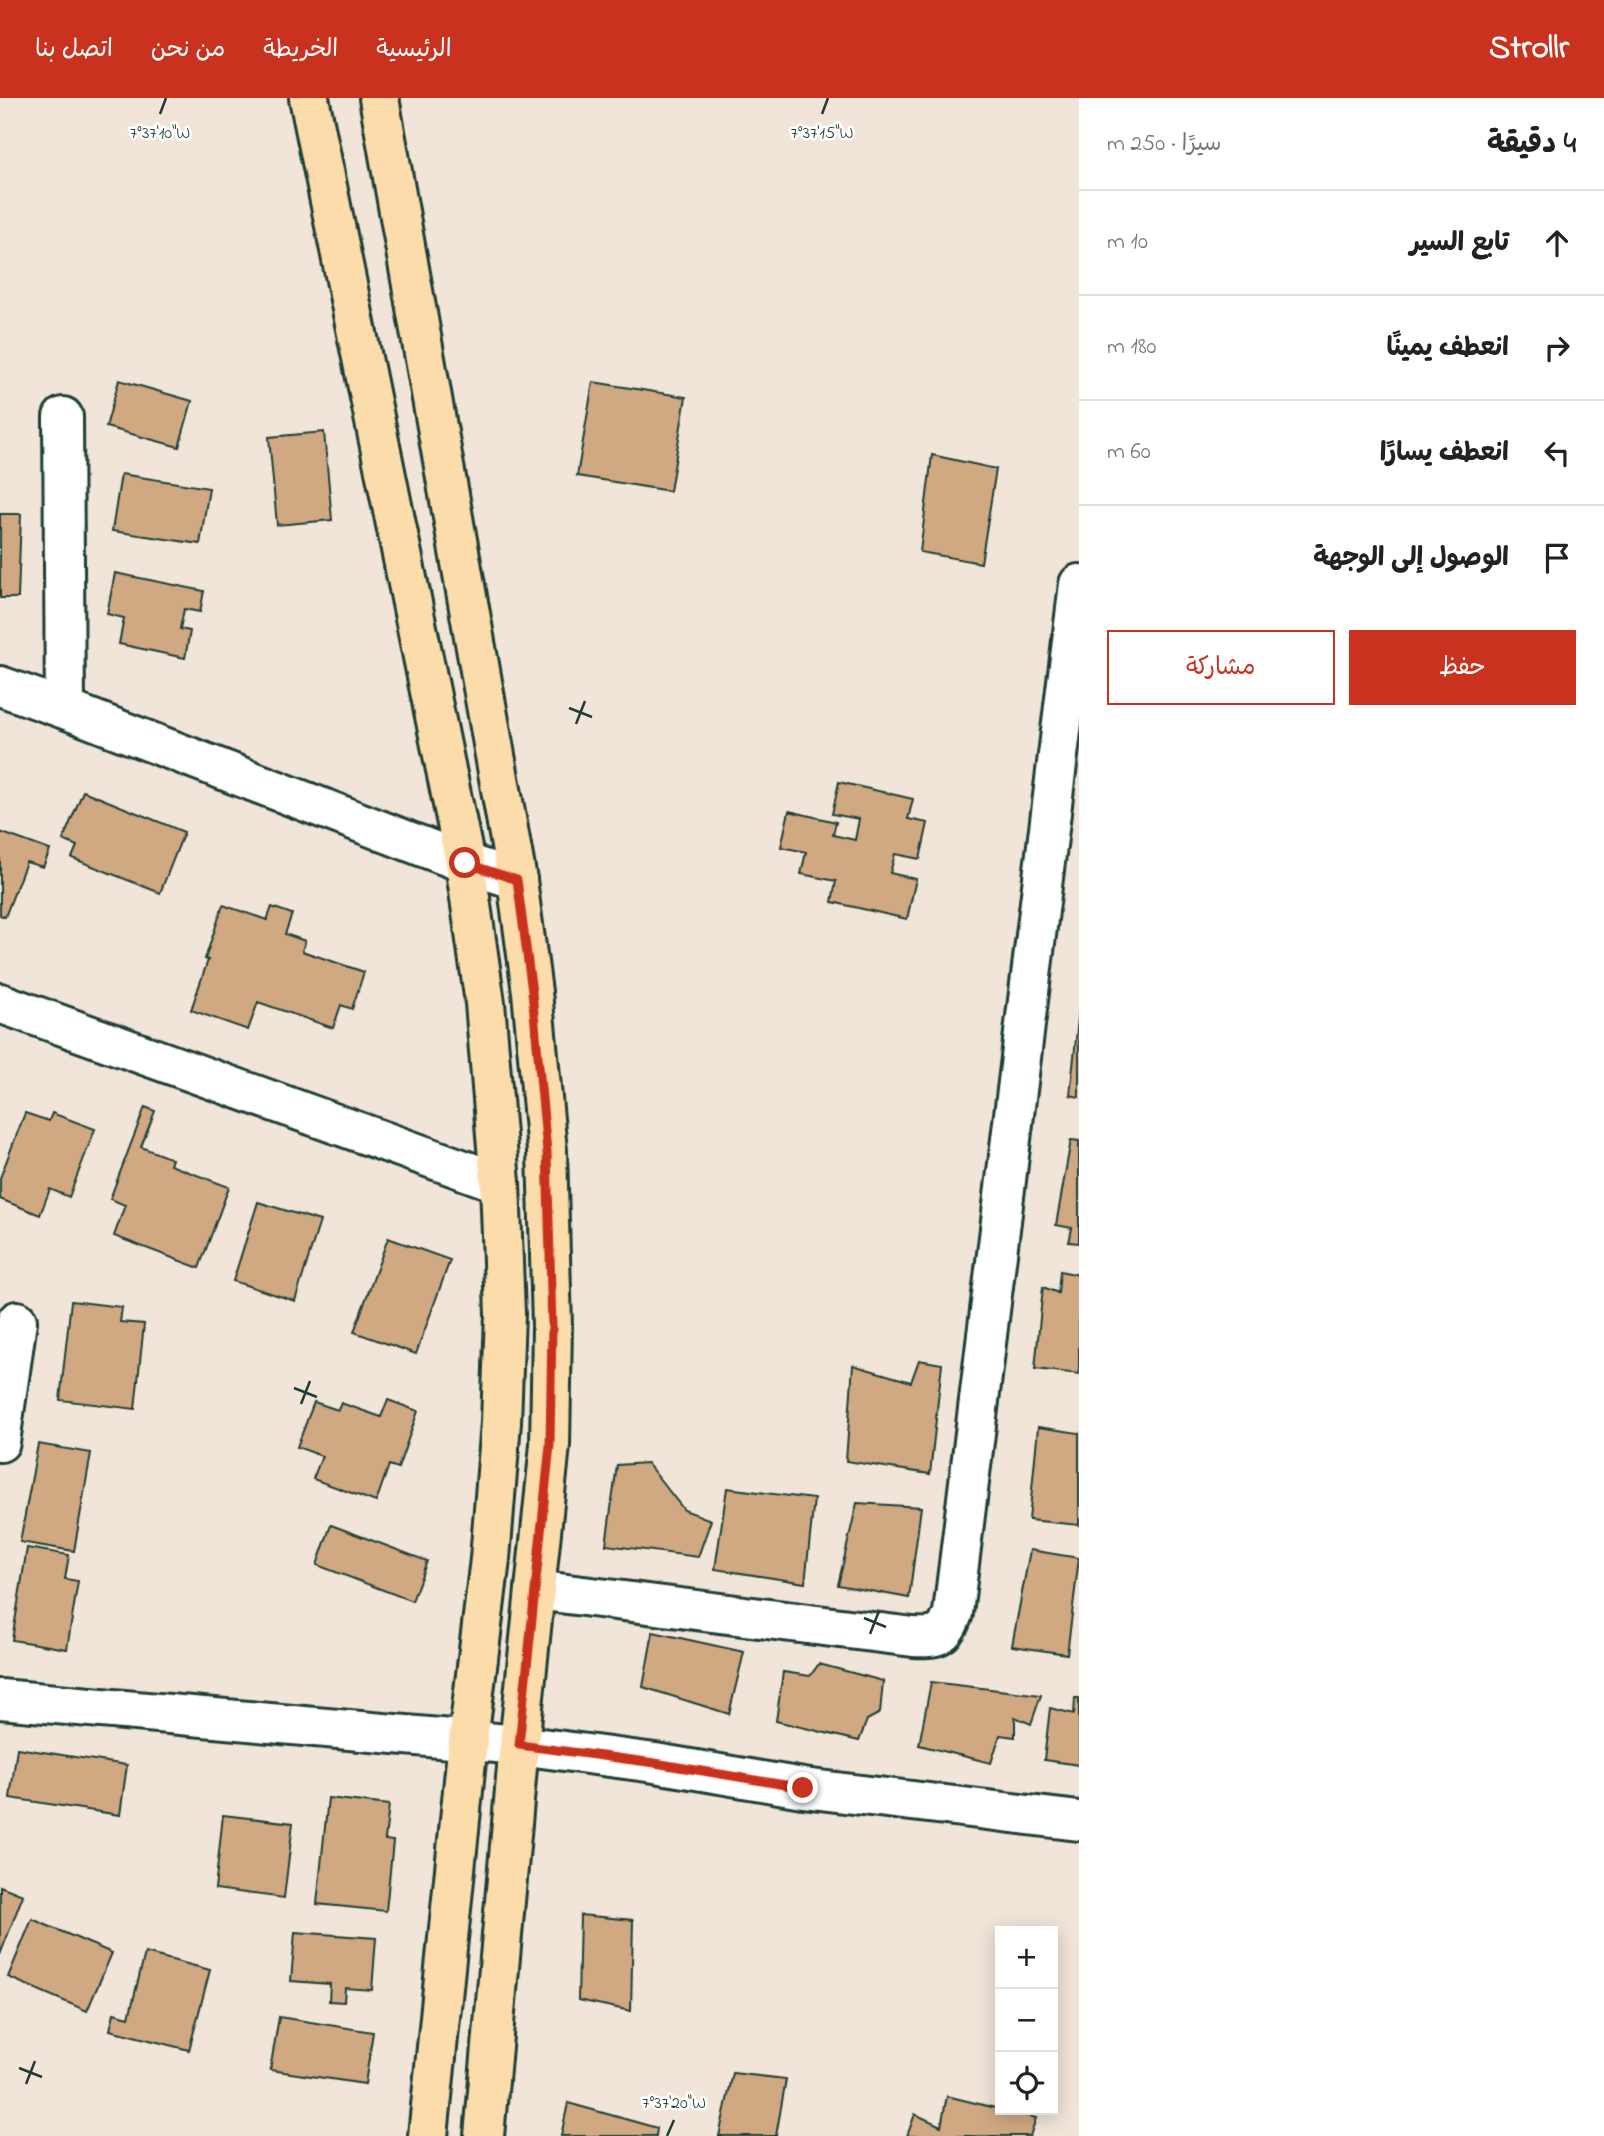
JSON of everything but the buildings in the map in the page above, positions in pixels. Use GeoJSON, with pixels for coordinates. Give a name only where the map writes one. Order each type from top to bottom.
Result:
{"type":"FeatureCollection","features":[{"type":"Feature","properties":{"kind":"main road"},"geometry":{"type":"LineString","coordinates":[[309,98],[465,863],[485,1003],[500,1184],[505,1314],[501,1422],[490,1559],[468,1741],[428,2136]]}},
{"type":"Feature","properties":{"kind":"main road"},"geometry":{"type":"LineString","coordinates":[[379,98],[517,880],[532,992],[547,1151],[552,1326],[550,1445],[519,1745],[484,2136]]}},
{"type":"Feature","properties":{"kind":"street"},"geometry":{"type":"LineString","coordinates":[[63,416],[65,709]]}},
{"type":"Feature","properties":{"kind":"street"},"geometry":{"type":"LineString","coordinates":[[535,1590],[913,1637],[938,1636],[948,1628],[957,1586],[1074,675],[1079,584]]}},
{"type":"Feature","properties":{"kind":"street"},"geometry":{"type":"LineString","coordinates":[[0,686],[465,863],[517,880]]}},
{"type":"Feature","properties":{"kind":"street"},"geometry":{"type":"LineString","coordinates":[[0,1003],[500,1184]]}},
{"type":"Feature","properties":{"kind":"street"},"geometry":{"type":"LineString","coordinates":[[0,1442],[17,1321]]}},
{"type":"Feature","properties":{"kind":"street"},"geometry":{"type":"LineString","coordinates":[[0,1699],[519,1745],[655,1763],[803,1788],[1079,1821]]}},
{"type":"Feature","properties":{"kind":"route"},"geometry":{"type":"LineString","coordinates":[[465,863],[517,880],[532,992],[547,1151],[552,1326],[550,1445],[519,1745],[655,1763],[803,1788]]}}]}
